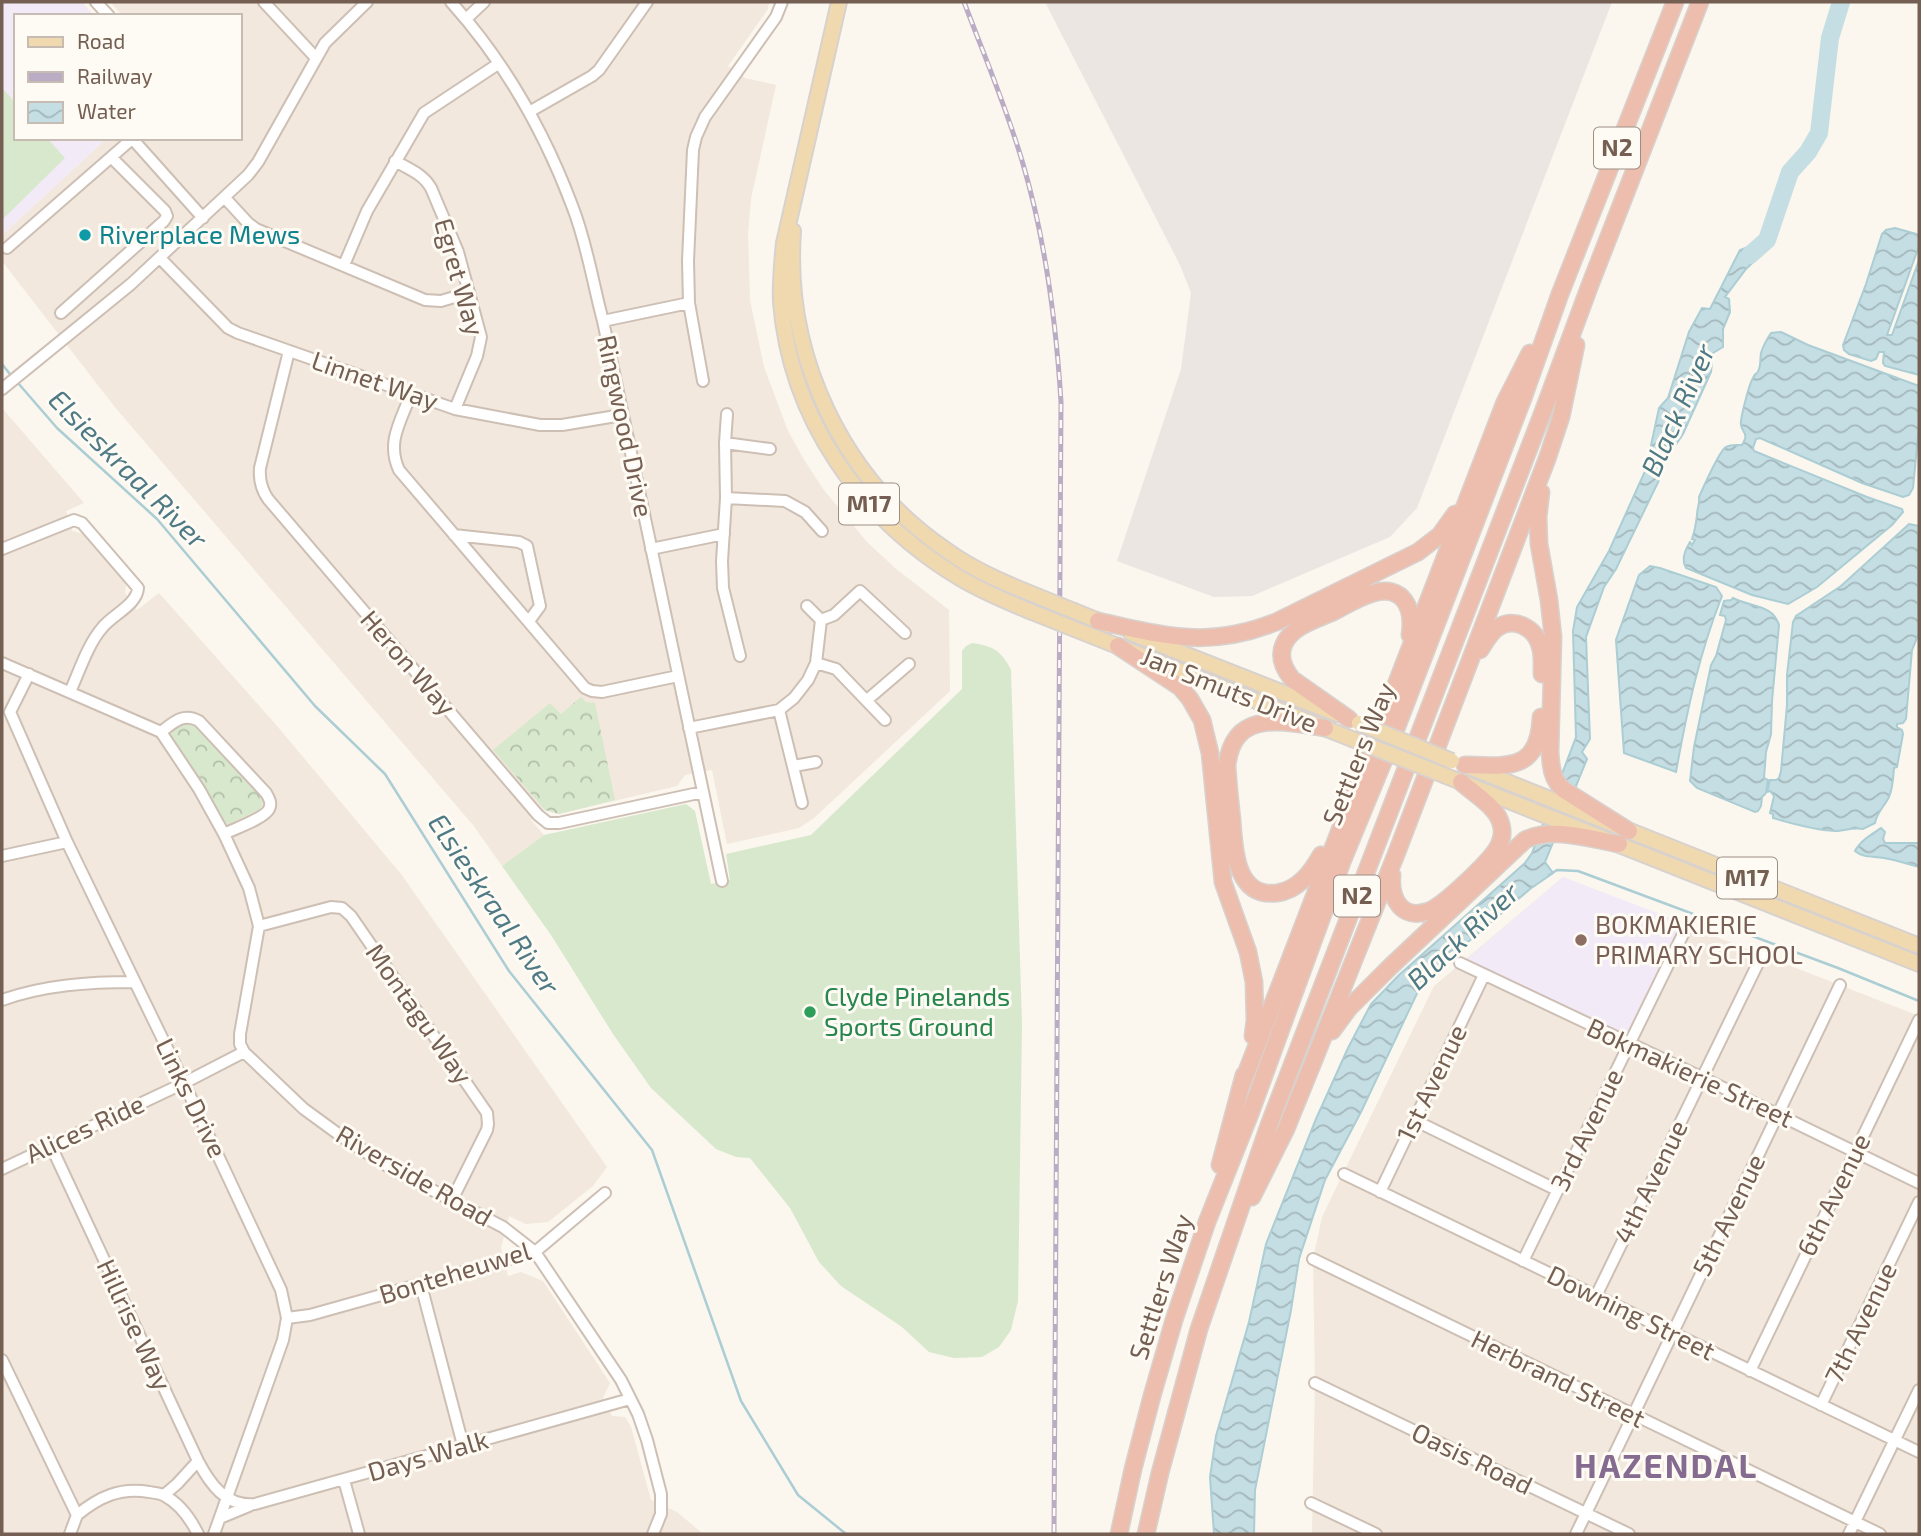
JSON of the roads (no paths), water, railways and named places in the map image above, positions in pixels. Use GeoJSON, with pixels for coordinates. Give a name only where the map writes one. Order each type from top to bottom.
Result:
{"type":"FeatureCollection","features":[{"type":"Feature","properties":{"kind":"highway","name":"Settlers Way"},"geometry":{"type":"LineString","coordinates":[[1119,1534],[1133,1469],[1170,1333],[1207,1222],[1250,1114],[1338,873],[1522,401],[1560,294],[1675,2]]}},
{"type":"Feature","properties":{"kind":"highway","name":"Settlers Way"},"geometry":{"type":"LineString","coordinates":[[1146,1534],[1199,1329],[1269,1125],[1700,2]]}},
{"type":"Feature","properties":{"kind":"highway"},"geometry":{"type":"LineString","coordinates":[[1235,1226],[1275,1153],[1314,1060],[1397,852],[1547,459],[1561,417],[1590,285]]}},
{"type":"Feature","properties":{"kind":"highway"},"geometry":{"type":"LineString","coordinates":[[1242,1084],[1505,402],[1560,294]]}},
{"type":"Feature","properties":{"kind":"highway"},"geometry":{"type":"LineString","coordinates":[[1547,459],[1538,517],[1539,544],[1552,617],[1552,770],[1556,782],[1576,804],[1624,838]]}},
{"type":"Feature","properties":{"kind":"highway"},"geometry":{"type":"LineString","coordinates":[[1098,621],[1180,638],[1218,637],[1255,630],[1418,552],[1440,535],[1472,487]]}},
{"type":"Feature","properties":{"kind":"highway"},"geometry":{"type":"LineString","coordinates":[[1354,721],[1304,689],[1288,675],[1282,656],[1288,638],[1304,626],[1364,596],[1386,591],[1401,597],[1409,608],[1411,624],[1408,651]]}},
{"type":"Feature","properties":{"kind":"highway"},"geometry":{"type":"LineString","coordinates":[[1459,689],[1486,641],[1497,628],[1504,624],[1517,624],[1528,629],[1537,638],[1542,661],[1540,733],[1536,745],[1527,757],[1513,764],[1459,763]]}},
{"type":"Feature","properties":{"kind":"highway"},"geometry":{"type":"LineString","coordinates":[[1118,646],[1180,687],[1195,705],[1206,732],[1221,871],[1251,964],[1256,993],[1255,1020],[1242,1084],[1207,1222]]}},
{"type":"Feature","properties":{"kind":"highway"},"geometry":{"type":"LineString","coordinates":[[1325,728],[1278,722],[1260,723],[1240,734],[1231,747],[1227,765],[1234,845],[1243,877],[1254,888],[1271,893],[1288,890],[1297,885],[1317,863],[1351,798]]}},
{"type":"Feature","properties":{"kind":"highway"},"geometry":{"type":"LineString","coordinates":[[1397,852],[1392,874],[1392,894],[1401,907],[1415,913],[1427,912],[1440,904],[1491,857],[1501,838],[1499,819],[1454,779]]}},
{"type":"Feature","properties":{"kind":"highway"},"geometry":{"type":"LineString","coordinates":[[1314,1060],[1342,1016],[1355,1001],[1518,845],[1532,837],[1564,829],[1624,838]]}},
{"type":"Feature","properties":{"kind":"main road","name":"Jan Smuts Drive"},"geometry":{"type":"LineString","coordinates":[[839,2],[784,243],[781,274],[785,328],[798,385],[827,446],[863,498],[911,544],[961,579],[990,594],[1454,779],[1540,804],[1576,804]]}},
{"type":"Feature","properties":{"kind":"main road","name":"Jan Smuts Drive"},"geometry":{"type":"LineString","coordinates":[[796,195],[793,278],[799,331],[815,384],[825,410],[858,465],[897,510],[926,536],[971,566],[1004,583],[1459,763],[1540,804],[1564,829]]}},
{"type":"Feature","properties":{"kind":"main road","name":"M17"},"geometry":{"type":"LineString","coordinates":[[1624,838],[1919,946]]}},
{"type":"Feature","properties":{"kind":"main road","name":"M17"},"geometry":{"type":"LineString","coordinates":[[1624,838],[1919,964]]}},
{"type":"Feature","properties":{"kind":"street"},"geometry":{"type":"LineString","coordinates":[[264,2],[316,58]]}},
{"type":"Feature","properties":{"kind":"street"},"geometry":{"type":"LineString","coordinates":[[2,388],[160,258],[253,170],[316,58],[335,31],[367,2]]}},
{"type":"Feature","properties":{"kind":"street","name":"Ringwood Drive"},"geometry":{"type":"LineString","coordinates":[[450,2],[466,19],[529,112],[573,209],[603,321],[722,881]]}},
{"type":"Feature","properties":{"kind":"street"},"geometry":{"type":"LineString","coordinates":[[466,19],[484,2]]}},
{"type":"Feature","properties":{"kind":"street"},"geometry":{"type":"LineString","coordinates":[[529,112],[599,70],[647,2]]}},
{"type":"Feature","properties":{"kind":"street"},"geometry":{"type":"LineString","coordinates":[[703,381],[689,303],[693,150],[705,117],[776,17],[782,2]]}},
{"type":"Feature","properties":{"kind":"street"},"geometry":{"type":"LineString","coordinates":[[344,265],[367,211],[424,113],[498,64]]}},
{"type":"Feature","properties":{"kind":"street"},"geometry":{"type":"LineString","coordinates":[[7,248],[132,140]]}},
{"type":"Feature","properties":{"kind":"street"},"geometry":{"type":"LineString","coordinates":[[135,140],[202,218]]}},
{"type":"Feature","properties":{"kind":"street"},"geometry":{"type":"LineString","coordinates":[[61,313],[167,216],[112,158]]}},
{"type":"Feature","properties":{"kind":"street","name":"Egret Way"},"geometry":{"type":"LineString","coordinates":[[395,161],[420,175],[431,188],[458,251],[480,328],[480,346],[455,409]]}},
{"type":"Feature","properties":{"kind":"street"},"geometry":{"type":"LineString","coordinates":[[225,198],[256,229],[425,300],[441,301],[468,293]]}},
{"type":"Feature","properties":{"kind":"street","name":"Linnet Way"},"geometry":{"type":"LineString","coordinates":[[160,258],[228,328],[455,409],[540,425],[562,425],[622,415]]}},
{"type":"Feature","properties":{"kind":"street"},"geometry":{"type":"LineString","coordinates":[[603,321],[689,303]]}},
{"type":"Feature","properties":{"kind":"street","name":"Heron Way"},"geometry":{"type":"LineString","coordinates":[[289,351],[260,468],[262,489],[538,815],[548,823],[559,823],[703,792]]}},
{"type":"Feature","properties":{"kind":"street"},"geometry":{"type":"LineString","coordinates":[[411,394],[393,448],[399,470],[585,688],[603,692],[678,676]]}},
{"type":"Feature","properties":{"kind":"street"},"geometry":{"type":"LineString","coordinates":[[727,414],[723,588],[740,656]]}},
{"type":"Feature","properties":{"kind":"street"},"geometry":{"type":"LineString","coordinates":[[725,443],[771,449]]}},
{"type":"Feature","properties":{"kind":"street"},"geometry":{"type":"LineString","coordinates":[[726,498],[785,501],[805,512],[822,531]]}},
{"type":"Feature","properties":{"kind":"street"},"geometry":{"type":"LineString","coordinates":[[2,549],[74,520],[82,523],[138,588],[133,600],[107,622],[96,636],[70,692]]}},
{"type":"Feature","properties":{"kind":"street"},"geometry":{"type":"LineString","coordinates":[[651,549],[724,534]]}},
{"type":"Feature","properties":{"kind":"street"},"geometry":{"type":"LineString","coordinates":[[454,535],[519,542],[527,546],[540,606],[529,621]]}},
{"type":"Feature","properties":{"kind":"street"},"geometry":{"type":"LineString","coordinates":[[821,620],[834,615],[860,591],[905,633]]}},
{"type":"Feature","properties":{"kind":"street"},"geometry":{"type":"LineString","coordinates":[[807,606],[821,620]]}},
{"type":"Feature","properties":{"kind":"street"},"geometry":{"type":"LineString","coordinates":[[689,728],[779,710],[794,698],[808,680],[816,663],[821,620]]}},
{"type":"Feature","properties":{"kind":"street"},"geometry":{"type":"LineString","coordinates":[[2,663],[161,732],[199,789],[249,888],[259,926],[240,1034],[240,1044],[244,1052]]}},
{"type":"Feature","properties":{"kind":"street"},"geometry":{"type":"LineString","coordinates":[[816,663],[836,669],[885,720]]}},
{"type":"Feature","properties":{"kind":"street"},"geometry":{"type":"LineString","coordinates":[[867,701],[909,664]]}},
{"type":"Feature","properties":{"kind":"street","name":"Links Drive"},"geometry":{"type":"LineString","coordinates":[[29,674],[6,712],[281,1290],[287,1318],[283,1340],[214,1534]]}},
{"type":"Feature","properties":{"kind":"street"},"geometry":{"type":"LineString","coordinates":[[779,710],[802,803]]}},
{"type":"Feature","properties":{"kind":"street"},"geometry":{"type":"LineString","coordinates":[[161,732],[185,716],[199,721],[266,793],[270,808],[265,815],[224,834]]}},
{"type":"Feature","properties":{"kind":"street"},"geometry":{"type":"LineString","coordinates":[[794,766],[816,762]]}},
{"type":"Feature","properties":{"kind":"street"},"geometry":{"type":"LineString","coordinates":[[2,856],[66,842]]}},
{"type":"Feature","properties":{"kind":"street","name":"Montagu Way"},"geometry":{"type":"LineString","coordinates":[[259,926],[331,907],[342,908],[351,916],[487,1113],[487,1130],[452,1202]]}},
{"type":"Feature","properties":{"kind":"street","name":"3rd Avenue"},"geometry":{"type":"LineString","coordinates":[[1523,1261],[1688,924]]}},
{"type":"Feature","properties":{"kind":"street","name":"4th Avenue"},"geometry":{"type":"LineString","coordinates":[[1596,1296],[1762,955]]}},
{"type":"Feature","properties":{"kind":"street","name":"Bokmakierie Street"},"geometry":{"type":"LineString","coordinates":[[1460,963],[1919,1183]]}},
{"type":"Feature","properties":{"kind":"street","name":"1st Avenue"},"geometry":{"type":"LineString","coordinates":[[1380,1192],[1485,975]]}},
{"type":"Feature","properties":{"kind":"street"},"geometry":{"type":"LineString","coordinates":[[2,1000],[41,989],[104,982],[134,982]]}},
{"type":"Feature","properties":{"kind":"street","name":"5th Avenue"},"geometry":{"type":"LineString","coordinates":[[1576,1534],[1840,985]]}},
{"type":"Feature","properties":{"kind":"street","name":"6th Avenue"},"geometry":{"type":"LineString","coordinates":[[1750,1371],[1919,1020]]}},
{"type":"Feature","properties":{"kind":"street","name":"Alices Ride"},"geometry":{"type":"LineString","coordinates":[[2,1169],[244,1052]]}},
{"type":"Feature","properties":{"kind":"street","name":"Riverside Road"},"geometry":{"type":"LineString","coordinates":[[244,1052],[304,1109],[332,1129],[392,1169],[503,1227],[535,1252],[621,1380],[638,1414],[661,1494],[661,1514],[653,1534]]}},
{"type":"Feature","properties":{"kind":"street"},"geometry":{"type":"LineString","coordinates":[[1414,1120],[1557,1190]]}},
{"type":"Feature","properties":{"kind":"street","name":"Hillrise Way"},"geometry":{"type":"LineString","coordinates":[[51,1146],[198,1461],[209,1481],[227,1497]]}},
{"type":"Feature","properties":{"kind":"street","name":"Downing Street"},"geometry":{"type":"LineString","coordinates":[[1344,1174],[1919,1452]]}},
{"type":"Feature","properties":{"kind":"street","name":"Bonteheuwel"},"geometry":{"type":"LineString","coordinates":[[287,1318],[310,1315],[535,1252],[605,1193]]}},
{"type":"Feature","properties":{"kind":"street","name":"7th Avenue"},"geometry":{"type":"LineString","coordinates":[[1821,1405],[1919,1202]]}},
{"type":"Feature","properties":{"kind":"street","name":"Herbrand Street"},"geometry":{"type":"LineString","coordinates":[[1313,1259],[1880,1534]]}},
{"type":"Feature","properties":{"kind":"street"},"geometry":{"type":"LineString","coordinates":[[421,1285],[463,1445]]}},
{"type":"Feature","properties":{"kind":"street"},"geometry":{"type":"LineString","coordinates":[[2,1360],[77,1515]]}},
{"type":"Feature","properties":{"kind":"street","name":"Oasis Road"},"geometry":{"type":"LineString","coordinates":[[1315,1383],[1629,1534]]}},
{"type":"Feature","properties":{"kind":"street"},"geometry":{"type":"LineString","coordinates":[[1849,1534],[1919,1390]]}},
{"type":"Feature","properties":{"kind":"street","name":"Days Walk"},"geometry":{"type":"LineString","coordinates":[[227,1497],[245,1505],[255,1504],[630,1399]]}},
{"type":"Feature","properties":{"kind":"street"},"geometry":{"type":"LineString","coordinates":[[164,1495],[198,1461]]}},
{"type":"Feature","properties":{"kind":"street"},"geometry":{"type":"LineString","coordinates":[[344,1480],[359,1534]]}},
{"type":"Feature","properties":{"kind":"street"},"geometry":{"type":"LineString","coordinates":[[70,1534],[77,1515],[92,1503],[108,1494],[124,1491],[164,1495],[186,1515],[198,1534]]}},
{"type":"Feature","properties":{"kind":"street"},"geometry":{"type":"LineString","coordinates":[[1311,1503],[1376,1534]]}},
{"type":"Feature","properties":{"kind":"street"},"geometry":{"type":"LineString","coordinates":[[220,1518],[255,1504]]}},
{"type":"Feature","properties":{"kind":"water"},"geometry":{"type":"Polygon","coordinates":[[[1895,228],[1916,234],[1919,237],[1919,246],[1887,335],[1892,335],[1919,260],[1919,375],[1885,366],[1884,352],[1879,352],[1876,359],[1871,361],[1849,354],[1843,345],[1882,234],[1895,228]]]}},
{"type":"Feature","properties":{"kind":"water","name":"Black River"},"geometry":{"type":"Polygon","coordinates":[[[1767,240],[1768,248],[1746,269],[1725,297],[1729,299],[1730,312],[1723,329],[1723,347],[1713,353],[1711,372],[1683,434],[1659,470],[1662,474],[1616,569],[1604,587],[1586,637],[1590,739],[1582,752],[1587,759],[1545,862],[1553,873],[1468,942],[1449,952],[1421,985],[1361,1112],[1325,1180],[1299,1259],[1255,1490],[1254,1534],[1214,1534],[1210,1477],[1216,1436],[1249,1322],[1266,1244],[1316,1119],[1371,1004],[1399,975],[1525,863],[1532,853],[1576,737],[1573,631],[1577,607],[1609,551],[1646,469],[1659,408],[1668,398],[1689,332],[1702,308],[1710,309],[1740,250],[1767,240]]]}},
{"type":"Feature","properties":{"kind":"water"},"geometry":{"type":"Polygon","coordinates":[[[1781,332],[1808,345],[1919,386],[1919,426],[1913,488],[1909,495],[1903,497],[1862,483],[1760,438],[1756,439],[1754,451],[1902,509],[1903,512],[1892,525],[1817,587],[1788,604],[1752,595],[1686,568],[1684,562],[1688,545],[1690,542],[1692,545],[1695,540],[1692,539],[1699,497],[1723,450],[1730,445],[1742,445],[1745,437],[1741,421],[1744,405],[1759,369],[1761,353],[1771,333],[1781,332]]]}},
{"type":"Feature","properties":{"kind":"water"},"geometry":{"type":"Polygon","coordinates":[[[1909,524],[1919,526],[1919,633],[1912,650],[1906,719],[1897,724],[1903,734],[1889,797],[1875,823],[1863,829],[1835,831],[1773,818],[1770,813],[1774,796],[1770,791],[1767,792],[1770,780],[1779,778],[1781,771],[1793,622],[1796,616],[1841,586],[1909,524]]]}},
{"type":"Feature","properties":{"kind":"water"},"geometry":{"type":"Polygon","coordinates":[[[1650,566],[1716,587],[1722,596],[1694,683],[1676,772],[1624,753],[1616,640],[1639,575],[1650,566]]]}},
{"type":"Feature","properties":{"kind":"water"},"geometry":{"type":"Polygon","coordinates":[[[1733,598],[1772,613],[1779,625],[1771,734],[1766,752],[1764,778],[1768,780],[1761,806],[1755,812],[1697,788],[1690,781],[1694,747],[1711,665],[1726,620],[1725,616],[1720,615],[1724,601],[1733,598]]]}},
{"type":"Feature","properties":{"kind":"water"},"geometry":{"type":"Polygon","coordinates":[[[1881,828],[1885,832],[1885,843],[1919,843],[1919,867],[1865,856],[1855,851],[1863,841],[1881,828]]]}},
{"type":"Feature","properties":{"kind":"waterway","name":"Black River"},"geometry":{"type":"LineString","coordinates":[[1750,255],[1767,240],[1790,172],[1808,152],[1819,133],[1830,38],[1841,2]]}},
{"type":"Feature","properties":{"kind":"waterway","name":"Elsieskraal River"},"geometry":{"type":"LineString","coordinates":[[2,364],[13,378]]}},
{"type":"Feature","properties":{"kind":"waterway","name":"Elsieskraal River"},"geometry":{"type":"LineString","coordinates":[[18,383],[57,428],[157,519],[315,706],[385,774],[509,971],[652,1150],[741,1401],[798,1495],[846,1534]]}},
{"type":"Feature","properties":{"kind":"waterway"},"geometry":{"type":"LineString","coordinates":[[1549,875],[1557,870],[1578,871],[1919,1001]]}},
{"type":"Feature","properties":{"kind":"railway"},"geometry":{"type":"LineString","coordinates":[[964,2],[1010,123],[1031,193],[1049,282],[1061,402],[1054,1534]]}},
{"type":"Feature","properties":{"kind":"place","name":"Riverplace Mews"},"geometry":{"type":"Point","coordinates":[85,235]}},
{"type":"Feature","properties":{"kind":"place","name":"BOKMAKIERIE PRIMARY SCHOOL"},"geometry":{"type":"Point","coordinates":[1581,940]}},
{"type":"Feature","properties":{"kind":"place","name":"Clyde Pinelands Sports Ground"},"geometry":{"type":"Point","coordinates":[810,1012]}},
{"type":"Feature","properties":{"kind":"district","name":"HAZENDAL"},"geometry":{"type":"Point","coordinates":[1666,1466]}}]}
